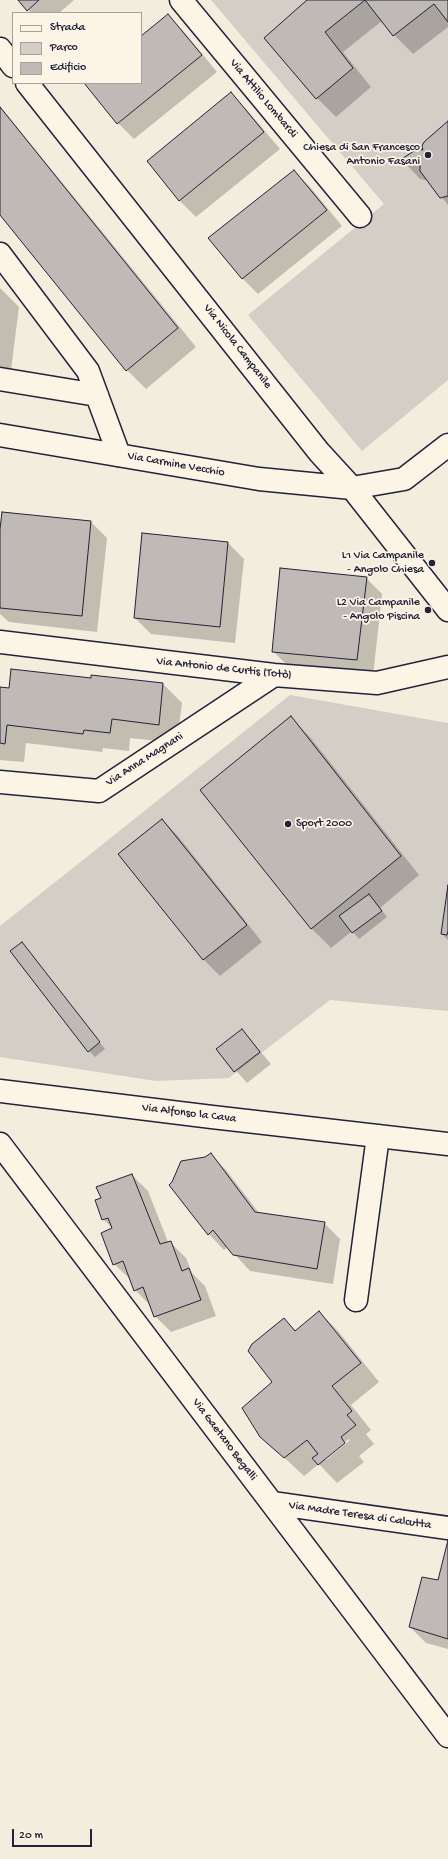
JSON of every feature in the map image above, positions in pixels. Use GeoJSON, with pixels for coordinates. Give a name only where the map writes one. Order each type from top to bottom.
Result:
{"type":"FeatureCollection","features":[{"type":"Feature","properties":{"kind":"street","name":"Via Attilio Lombardi"},"geometry":{"type":"LineString","coordinates":[[181,0],[360,216]]}},
{"type":"Feature","properties":{"kind":"street"},"geometry":{"type":"LineString","coordinates":[[0,49],[12,65]]}},
{"type":"Feature","properties":{"kind":"street","name":"Via Nicola Campanile"},"geometry":{"type":"LineString","coordinates":[[28,84],[319,452],[352,488],[448,610]]}},
{"type":"Feature","properties":{"kind":"street"},"geometry":{"type":"LineString","coordinates":[[4,263],[88,371],[119,456]]}},
{"type":"Feature","properties":{"kind":"street"},"geometry":{"type":"LineString","coordinates":[[0,379],[97,395]]}},
{"type":"Feature","properties":{"kind":"street","name":"Via Carmine Vecchio"},"geometry":{"type":"LineString","coordinates":[[0,435],[258,479],[352,488],[404,478],[448,445]]}},
{"type":"Feature","properties":{"kind":"street","name":"Via Antonio de Curtis (Totò)"},"geometry":{"type":"LineString","coordinates":[[0,642],[274,675],[377,683],[448,667]]}},
{"type":"Feature","properties":{"kind":"street","name":"Via Anna Magnani"},"geometry":{"type":"LineString","coordinates":[[0,782],[99,791],[274,675]]}},
{"type":"Feature","properties":{"kind":"street","name":"Via Alfonso la Cava"},"geometry":{"type":"LineString","coordinates":[[0,1091],[448,1144]]}},
{"type":"Feature","properties":{"kind":"street"},"geometry":{"type":"LineString","coordinates":[[356,1300],[378,1136]]}},
{"type":"Feature","properties":{"kind":"street","name":"Via Gaetano Begalli"},"geometry":{"type":"LineString","coordinates":[[0,1144],[448,1736]]}},
{"type":"Feature","properties":{"kind":"street","name":"Via Madre Teresa di Calcutta"},"geometry":{"type":"LineString","coordinates":[[272,1503],[448,1528]]}},
{"type":"Feature","properties":{"kind":"green space"},"geometry":{"type":"Polygon","coordinates":[[[211,0],[448,0],[448,380],[362,451],[248,315],[384,204],[211,0]]]}},
{"type":"Feature","properties":{"kind":"green space","name":"Sport 2000"},"geometry":{"type":"Polygon","coordinates":[[[290,695],[448,723],[448,1011],[330,1000],[229,1078],[156,1081],[0,1057],[0,926],[290,695]]]}},
{"type":"Feature","properties":{"kind":"building"},"geometry":{"type":"Polygon","coordinates":[[[18,0],[39,0],[27,11],[18,0]]]}},
{"type":"Feature","properties":{"kind":"building"},"geometry":{"type":"Polygon","coordinates":[[[307,0],[365,0],[325,32],[353,68],[316,99],[264,38],[307,0]]]}},
{"type":"Feature","properties":{"kind":"building"},"geometry":{"type":"Polygon","coordinates":[[[365,0],[448,0],[448,22],[434,4],[393,36],[365,0]]]}},
{"type":"Feature","properties":{"kind":"building"},"geometry":{"type":"Polygon","coordinates":[[[168,14],[202,55],[117,124],[85,84],[142,84],[142,35],[168,14]]]}},
{"type":"Feature","properties":{"kind":"building"},"geometry":{"type":"Polygon","coordinates":[[[231,92],[264,132],[179,201],[147,161],[231,92]]]}},
{"type":"Feature","properties":{"kind":"building"},"geometry":{"type":"Polygon","coordinates":[[[0,107],[178,328],[126,371],[0,215],[0,107]]]}},
{"type":"Feature","properties":{"kind":"building","name":"Chiesa di San Francesco Antonio Fasani"},"geometry":{"type":"Polygon","coordinates":[[[448,121],[448,196],[440,198],[420,171],[420,165],[400,160],[417,149],[423,150],[422,146],[424,142],[448,121]]]}},
{"type":"Feature","properties":{"kind":"building"},"geometry":{"type":"Polygon","coordinates":[[[294,170],[327,210],[242,279],[208,238],[294,170]]]}},
{"type":"Feature","properties":{"kind":"building"},"geometry":{"type":"Polygon","coordinates":[[[2,512],[91,521],[82,616],[0,608],[0,529],[2,512]]]}},
{"type":"Feature","properties":{"kind":"building"},"geometry":{"type":"Polygon","coordinates":[[[142,533],[228,542],[220,627],[134,618],[142,533]]]}},
{"type":"Feature","properties":{"kind":"building"},"geometry":{"type":"Polygon","coordinates":[[[280,568],[367,577],[357,660],[272,652],[280,568]]]}},
{"type":"Feature","properties":{"kind":"building"},"geometry":{"type":"Polygon","coordinates":[[[11,669],[91,678],[91,675],[163,683],[159,725],[112,719],[110,733],[84,730],[83,734],[7,725],[5,744],[0,743],[0,687],[9,688],[11,669]]]}},
{"type":"Feature","properties":{"kind":"building"},"geometry":{"type":"Polygon","coordinates":[[[291,716],[401,856],[311,929],[200,790],[291,716]]]}},
{"type":"Feature","properties":{"kind":"building"},"geometry":{"type":"Polygon","coordinates":[[[162,819],[247,925],[203,960],[118,854],[162,819]]]}},
{"type":"Feature","properties":{"kind":"building"},"geometry":{"type":"Polygon","coordinates":[[[448,885],[448,931],[447,935],[441,934],[448,885]]]}},
{"type":"Feature","properties":{"kind":"building"},"geometry":{"type":"Polygon","coordinates":[[[369,894],[382,911],[352,933],[339,916],[369,894]]]}},
{"type":"Feature","properties":{"kind":"building"},"geometry":{"type":"Polygon","coordinates":[[[22,942],[100,1042],[88,1052],[10,951],[22,942]]]}},
{"type":"Feature","properties":{"kind":"building"},"geometry":{"type":"Polygon","coordinates":[[[242,1029],[260,1052],[234,1072],[216,1049],[242,1029]]]}},
{"type":"Feature","properties":{"kind":"building"},"geometry":{"type":"Polygon","coordinates":[[[211,1153],[255,1212],[325,1222],[317,1269],[233,1255],[213,1230],[208,1235],[169,1185],[172,1182],[181,1161],[205,1157],[211,1153]]]}},
{"type":"Feature","properties":{"kind":"building"},"geometry":{"type":"Polygon","coordinates":[[[132,1174],[160,1244],[171,1241],[182,1271],[189,1268],[201,1300],[154,1317],[143,1287],[134,1291],[123,1261],[113,1265],[101,1233],[112,1228],[108,1218],[102,1220],[95,1200],[101,1198],[96,1187],[132,1174]]]}},
{"type":"Feature","properties":{"kind":"building"},"geometry":{"type":"Polygon","coordinates":[[[319,1311],[361,1363],[332,1386],[352,1411],[347,1415],[356,1425],[341,1437],[345,1443],[318,1465],[312,1458],[318,1454],[307,1440],[284,1458],[260,1437],[242,1408],[272,1382],[248,1351],[252,1344],[284,1318],[295,1331],[319,1311]]]}},
{"type":"Feature","properties":{"kind":"building"},"geometry":{"type":"Polygon","coordinates":[[[448,1540],[448,1639],[409,1627],[422,1577],[438,1580],[448,1540]]]}},
{"type":"Feature","properties":{"kind":"place","name":"Chiesa di San Francesco Antonio Fasani"},"geometry":{"type":"Point","coordinates":[428,155]}},
{"type":"Feature","properties":{"kind":"place","name":"L1 Via Campanile - Angolo Chiesa"},"geometry":{"type":"Point","coordinates":[432,563]}},
{"type":"Feature","properties":{"kind":"place","name":"L2 Via Campanile - Angolo Piscina"},"geometry":{"type":"Point","coordinates":[428,610]}},
{"type":"Feature","properties":{"kind":"place","name":"Sport 2000"},"geometry":{"type":"Point","coordinates":[288,824]}}]}
